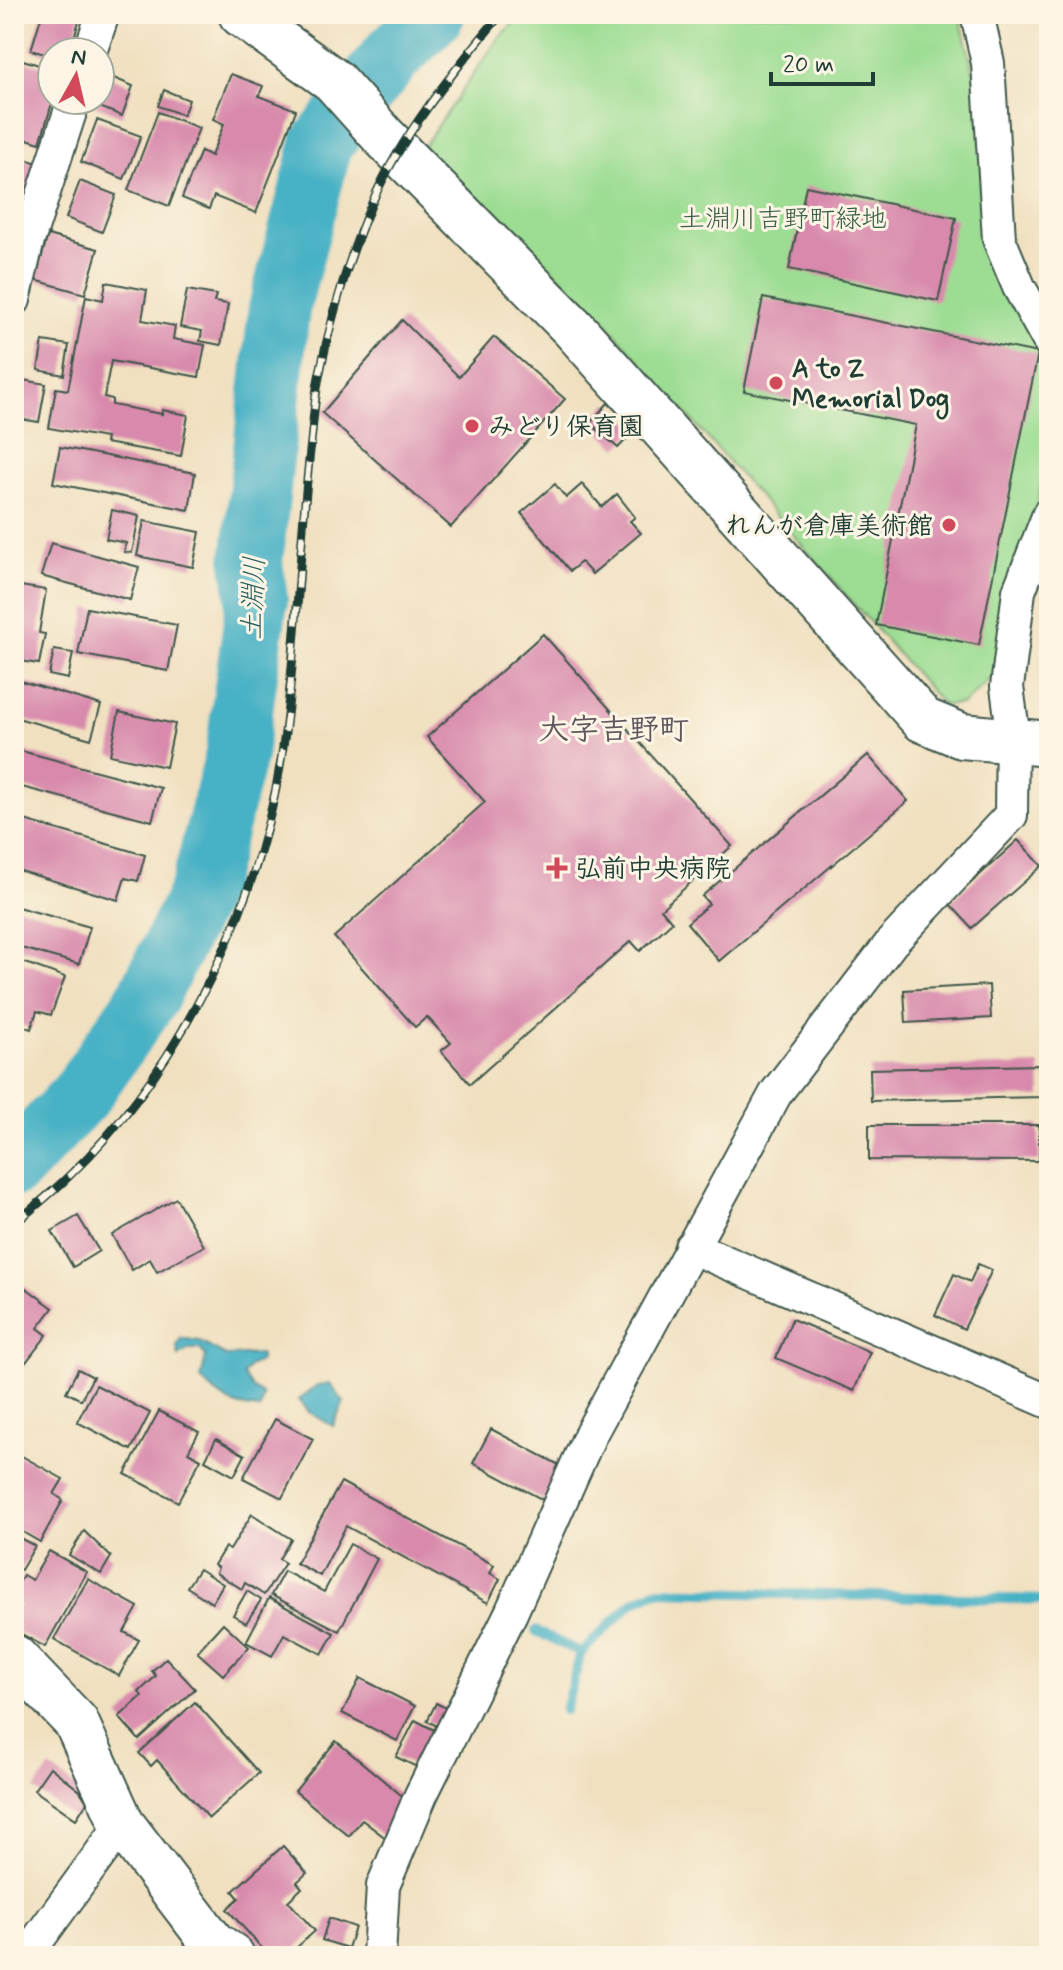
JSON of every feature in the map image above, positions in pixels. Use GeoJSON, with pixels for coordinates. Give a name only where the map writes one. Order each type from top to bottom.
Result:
{"type":"FeatureCollection","features":[{"type":"Feature","properties":{"kind":"street"},"geometry":{"type":"LineString","coordinates":[[95,36],[103,14]]}},
{"type":"Feature","properties":{"kind":"street"},"geometry":{"type":"LineString","coordinates":[[241,14],[334,81],[383,136],[573,328],[923,720],[962,736],[1030,742]]}},
{"type":"Feature","properties":{"kind":"street"},"geometry":{"type":"LineString","coordinates":[[977,14],[988,63],[999,239],[1019,287],[1049,341]]}},
{"type":"Feature","properties":{"kind":"street"},"geometry":{"type":"LineString","coordinates":[[14,300],[27,244],[69,116]]}},
{"type":"Feature","properties":{"kind":"street"},"geometry":{"type":"LineString","coordinates":[[379,1956],[383,1886],[421,1795],[511,1613],[591,1433],[776,1093],[892,942],[1011,815],[1030,742],[1007,687],[1019,591],[1049,514]]}},
{"type":"Feature","properties":{"kind":"street"},"geometry":{"type":"LineString","coordinates":[[691,1247],[1049,1402]]}},
{"type":"Feature","properties":{"kind":"street"},"geometry":{"type":"LineString","coordinates":[[14,1657],[76,1722],[122,1824],[213,1943],[232,1956]]}},
{"type":"Feature","properties":{"kind":"street"},"geometry":{"type":"LineString","coordinates":[[26,1956],[122,1824]]}},
{"type":"Feature","properties":{"kind":"green space","name":"土淵川吉野町緑地"},"geometry":{"type":"Polygon","coordinates":[[[523,14],[959,14],[976,82],[992,255],[1047,358],[1049,368],[1049,447],[1031,534],[993,676],[963,704],[943,705],[592,307],[423,147],[499,38],[523,14]]]}},
{"type":"Feature","properties":{"kind":"water"},"geometry":{"type":"Polygon","coordinates":[[[181,1338],[198,1341],[226,1356],[260,1354],[260,1361],[251,1365],[243,1375],[253,1389],[263,1395],[260,1409],[234,1404],[215,1392],[201,1379],[206,1356],[200,1349],[189,1349],[179,1356],[177,1346],[181,1338]]]}},
{"type":"Feature","properties":{"kind":"water"},"geometry":{"type":"Polygon","coordinates":[[[330,1384],[344,1402],[333,1426],[309,1412],[299,1400],[317,1385],[330,1384]]]}},
{"type":"Feature","properties":{"kind":"building"},"geometry":{"type":"Polygon","coordinates":[[[42,14],[81,14],[75,36],[36,36],[36,51],[31,50],[42,14]]]}},
{"type":"Feature","properties":{"kind":"building"},"geometry":{"type":"Polygon","coordinates":[[[23,60],[36,64],[36,116],[48,116],[40,143],[14,135],[14,91],[23,60]]]}},
{"type":"Feature","properties":{"kind":"building"},"geometry":{"type":"Polygon","coordinates":[[[231,74],[263,86],[259,96],[296,110],[256,213],[214,196],[209,209],[182,198],[201,151],[211,156],[224,124],[213,119],[231,74]]]}},
{"type":"Feature","properties":{"kind":"building"},"geometry":{"type":"Polygon","coordinates":[[[116,79],[133,86],[122,116],[116,114],[116,79]]]}},
{"type":"Feature","properties":{"kind":"building"},"geometry":{"type":"Polygon","coordinates":[[[164,90],[189,100],[183,115],[158,106],[164,90]]]}},
{"type":"Feature","properties":{"kind":"building"},"geometry":{"type":"Polygon","coordinates":[[[158,112],[199,128],[169,206],[128,190],[158,112]]]}},
{"type":"Feature","properties":{"kind":"building"},"geometry":{"type":"Polygon","coordinates":[[[97,120],[141,136],[124,179],[81,162],[97,120]]]}},
{"type":"Feature","properties":{"kind":"building"},"geometry":{"type":"Polygon","coordinates":[[[14,156],[38,163],[17,230],[14,230],[14,156]]]}},
{"type":"Feature","properties":{"kind":"building"},"geometry":{"type":"Polygon","coordinates":[[[80,181],[116,195],[102,232],[66,218],[80,181]]]}},
{"type":"Feature","properties":{"kind":"building"},"geometry":{"type":"Polygon","coordinates":[[[806,186],[956,218],[938,301],[789,269],[806,186]]]}},
{"type":"Feature","properties":{"kind":"building"},"geometry":{"type":"Polygon","coordinates":[[[48,235],[98,249],[85,294],[35,280],[48,235]]]}},
{"type":"Feature","properties":{"kind":"building"},"geometry":{"type":"Polygon","coordinates":[[[106,282],[147,290],[142,320],[175,326],[173,339],[205,345],[199,377],[111,361],[104,397],[112,399],[112,405],[162,414],[162,410],[188,415],[181,456],[105,443],[106,438],[49,428],[56,388],[68,390],[86,296],[103,300],[106,282]]]}},
{"type":"Feature","properties":{"kind":"building"},"geometry":{"type":"Polygon","coordinates":[[[187,290],[216,295],[214,302],[228,304],[221,345],[200,341],[202,331],[180,327],[187,290]]]}},
{"type":"Feature","properties":{"kind":"building","name":"れんが倉庫美術館"},"geometry":{"type":"Polygon","coordinates":[[[763,298],[1038,353],[979,645],[876,625],[916,425],[744,391],[763,298]]]}},
{"type":"Feature","properties":{"kind":"building"},"geometry":{"type":"Polygon","coordinates":[[[402,320],[459,377],[494,337],[565,399],[451,527],[322,413],[402,320]]]}},
{"type":"Feature","properties":{"kind":"building"},"geometry":{"type":"Polygon","coordinates":[[[43,341],[69,345],[64,375],[38,370],[43,341]]]}},
{"type":"Feature","properties":{"kind":"building"},"geometry":{"type":"Polygon","coordinates":[[[17,379],[46,384],[39,422],[14,418],[17,379]]]}},
{"type":"Feature","properties":{"kind":"building"},"geometry":{"type":"Polygon","coordinates":[[[608,403],[636,429],[618,448],[590,423],[608,403]]]}},
{"type":"Feature","properties":{"kind":"building"},"geometry":{"type":"Polygon","coordinates":[[[60,447],[195,473],[189,510],[53,483],[60,447]]]}},
{"type":"Feature","properties":{"kind":"building"},"geometry":{"type":"Polygon","coordinates":[[[555,484],[566,498],[582,484],[602,507],[617,494],[635,517],[630,521],[641,533],[592,574],[581,562],[570,571],[521,513],[555,484]]]}},
{"type":"Feature","properties":{"kind":"building"},"geometry":{"type":"Polygon","coordinates":[[[112,510],[139,516],[132,553],[124,552],[126,543],[106,539],[112,510]]]}},
{"type":"Feature","properties":{"kind":"building"},"geometry":{"type":"Polygon","coordinates":[[[144,521],[200,532],[193,567],[137,556],[144,521]]]}},
{"type":"Feature","properties":{"kind":"building"},"geometry":{"type":"Polygon","coordinates":[[[51,543],[139,567],[130,600],[41,576],[51,543]]]}},
{"type":"Feature","properties":{"kind":"building"},"geometry":{"type":"Polygon","coordinates":[[[14,585],[46,590],[39,633],[45,634],[39,664],[14,660],[14,585]]]}},
{"type":"Feature","properties":{"kind":"building"},"geometry":{"type":"Polygon","coordinates":[[[87,608],[177,625],[168,671],[78,654],[87,608]]]}},
{"type":"Feature","properties":{"kind":"building"},"geometry":{"type":"Polygon","coordinates":[[[543,634],[732,846],[661,909],[672,922],[640,951],[631,941],[470,1084],[441,1051],[451,1043],[427,1017],[415,1027],[334,937],[485,802],[427,737],[543,634]]]}},
{"type":"Feature","properties":{"kind":"building"},"geometry":{"type":"Polygon","coordinates":[[[54,650],[73,653],[68,679],[49,675],[54,650]]]}},
{"type":"Feature","properties":{"kind":"building"},"geometry":{"type":"Polygon","coordinates":[[[14,679],[101,705],[91,739],[14,717],[14,679]]]}},
{"type":"Feature","properties":{"kind":"building"},"geometry":{"type":"Polygon","coordinates":[[[119,712],[175,724],[166,767],[110,755],[119,712]]]}},
{"type":"Feature","properties":{"kind":"building"},"geometry":{"type":"Polygon","coordinates":[[[14,749],[161,788],[152,821],[14,785],[14,749]]]}},
{"type":"Feature","properties":{"kind":"building"},"geometry":{"type":"Polygon","coordinates":[[[868,755],[908,801],[719,961],[687,923],[709,904],[702,896],[868,755]]]}},
{"type":"Feature","properties":{"kind":"building"},"geometry":{"type":"Polygon","coordinates":[[[14,817],[145,855],[138,881],[125,878],[118,900],[14,869],[14,817]]]}},
{"type":"Feature","properties":{"kind":"building"},"geometry":{"type":"Polygon","coordinates":[[[1018,840],[1042,866],[972,928],[949,903],[1018,840]]]}},
{"type":"Feature","properties":{"kind":"building"},"geometry":{"type":"Polygon","coordinates":[[[14,906],[90,927],[79,964],[14,946],[14,906]]]}},
{"type":"Feature","properties":{"kind":"building"},"geometry":{"type":"Polygon","coordinates":[[[14,959],[65,977],[51,1015],[37,1011],[31,1029],[14,1023],[14,959]]]}},
{"type":"Feature","properties":{"kind":"building"},"geometry":{"type":"Polygon","coordinates":[[[989,985],[991,1018],[906,1023],[904,990],[989,985]]]}},
{"type":"Feature","properties":{"kind":"building"},"geometry":{"type":"Polygon","coordinates":[[[1040,1065],[1041,1097],[871,1101],[870,1069],[1040,1065]]]}},
{"type":"Feature","properties":{"kind":"building"},"geometry":{"type":"Polygon","coordinates":[[[869,1125],[1039,1125],[1039,1161],[869,1160],[869,1125]]]}},
{"type":"Feature","properties":{"kind":"building"},"geometry":{"type":"Polygon","coordinates":[[[176,1198],[204,1246],[157,1272],[150,1259],[132,1270],[112,1235],[176,1198]]]}},
{"type":"Feature","properties":{"kind":"building"},"geometry":{"type":"Polygon","coordinates":[[[78,1216],[99,1251],[73,1267],[52,1231],[78,1216]]]}},
{"type":"Feature","properties":{"kind":"building"},"geometry":{"type":"Polygon","coordinates":[[[978,1264],[992,1270],[964,1329],[935,1315],[954,1274],[970,1282],[978,1264]]]}},
{"type":"Feature","properties":{"kind":"building"},"geometry":{"type":"Polygon","coordinates":[[[14,1279],[53,1308],[38,1328],[47,1335],[26,1362],[14,1353],[14,1279]]]}},
{"type":"Feature","properties":{"kind":"building"},"geometry":{"type":"Polygon","coordinates":[[[792,1319],[870,1352],[854,1391],[776,1358],[792,1319]]]}},
{"type":"Feature","properties":{"kind":"building"},"geometry":{"type":"Polygon","coordinates":[[[78,1369],[93,1377],[81,1400],[66,1392],[78,1369]]]}},
{"type":"Feature","properties":{"kind":"building"},"geometry":{"type":"Polygon","coordinates":[[[96,1385],[150,1413],[131,1450],[77,1422],[96,1385]]]}},
{"type":"Feature","properties":{"kind":"building"},"geometry":{"type":"Polygon","coordinates":[[[159,1411],[199,1432],[188,1452],[201,1459],[178,1502],[125,1474],[159,1411]]]}},
{"type":"Feature","properties":{"kind":"building"},"geometry":{"type":"Polygon","coordinates":[[[275,1419],[313,1439],[282,1498],[243,1478],[275,1419]]]}},
{"type":"Feature","properties":{"kind":"building"},"geometry":{"type":"Polygon","coordinates":[[[491,1429],[563,1467],[545,1501],[473,1463],[491,1429]]]}},
{"type":"Feature","properties":{"kind":"building"},"geometry":{"type":"Polygon","coordinates":[[[216,1439],[245,1455],[234,1476],[205,1460],[216,1439]]]}},
{"type":"Feature","properties":{"kind":"building"},"geometry":{"type":"Polygon","coordinates":[[[20,1455],[63,1479],[54,1494],[63,1500],[40,1542],[14,1527],[14,1465],[20,1455]]]}},
{"type":"Feature","properties":{"kind":"building"},"geometry":{"type":"Polygon","coordinates":[[[341,1482],[494,1565],[490,1573],[500,1579],[488,1603],[346,1526],[320,1576],[296,1563],[341,1482]]]}},
{"type":"Feature","properties":{"kind":"building"},"geometry":{"type":"Polygon","coordinates":[[[252,1514],[291,1539],[279,1559],[285,1563],[264,1595],[245,1583],[242,1589],[216,1573],[218,1568],[214,1565],[225,1547],[230,1550],[252,1514]]]}},
{"type":"Feature","properties":{"kind":"building"},"geometry":{"type":"Polygon","coordinates":[[[84,1531],[111,1557],[101,1574],[69,1555],[84,1531]]]}},
{"type":"Feature","properties":{"kind":"building"},"geometry":{"type":"Polygon","coordinates":[[[14,1535],[35,1546],[21,1570],[14,1566],[14,1535]]]}},
{"type":"Feature","properties":{"kind":"building"},"geometry":{"type":"Polygon","coordinates":[[[350,1544],[377,1559],[339,1631],[271,1595],[284,1571],[324,1592],[350,1544]]]}},
{"type":"Feature","properties":{"kind":"building"},"geometry":{"type":"Polygon","coordinates":[[[49,1551],[87,1572],[45,1647],[14,1630],[14,1613],[20,1603],[14,1600],[14,1590],[23,1575],[32,1580],[49,1551]]]}},
{"type":"Feature","properties":{"kind":"building"},"geometry":{"type":"Polygon","coordinates":[[[199,1569],[223,1584],[212,1603],[187,1587],[199,1569]]]}},
{"type":"Feature","properties":{"kind":"building"},"geometry":{"type":"Polygon","coordinates":[[[88,1579],[138,1607],[124,1632],[139,1640],[119,1676],[54,1639],[88,1579]]]}},
{"type":"Feature","properties":{"kind":"building"},"geometry":{"type":"Polygon","coordinates":[[[247,1591],[261,1600],[246,1623],[233,1615],[247,1591]]]}},
{"type":"Feature","properties":{"kind":"building"},"geometry":{"type":"Polygon","coordinates":[[[269,1598],[334,1633],[322,1654],[284,1634],[272,1656],[246,1642],[269,1598]]]}},
{"type":"Feature","properties":{"kind":"building"},"geometry":{"type":"Polygon","coordinates":[[[223,1623],[249,1647],[223,1675],[197,1652],[223,1623]]]}},
{"type":"Feature","properties":{"kind":"building"},"geometry":{"type":"Polygon","coordinates":[[[166,1658],[195,1689],[139,1740],[119,1717],[142,1696],[139,1692],[156,1676],[152,1671],[166,1658]]]}},
{"type":"Feature","properties":{"kind":"building"},"geometry":{"type":"Polygon","coordinates":[[[360,1678],[415,1706],[397,1741],[342,1713],[360,1678]]]}},
{"type":"Feature","properties":{"kind":"building"},"geometry":{"type":"Polygon","coordinates":[[[195,1702],[259,1773],[209,1818],[157,1760],[151,1766],[139,1753],[195,1702]]]}},
{"type":"Feature","properties":{"kind":"building"},"geometry":{"type":"Polygon","coordinates":[[[436,1703],[450,1710],[441,1728],[427,1721],[436,1703]]]}},
{"type":"Feature","properties":{"kind":"building"},"geometry":{"type":"Polygon","coordinates":[[[415,1720],[440,1733],[421,1769],[396,1757],[415,1720]]]}},
{"type":"Feature","properties":{"kind":"building"},"geometry":{"type":"Polygon","coordinates":[[[336,1741],[407,1800],[387,1839],[362,1820],[349,1836],[295,1791],[336,1741]]]}},
{"type":"Feature","properties":{"kind":"building"},"geometry":{"type":"Polygon","coordinates":[[[50,1767],[80,1791],[87,1802],[76,1819],[34,1790],[50,1767]]]}},
{"type":"Feature","properties":{"kind":"building"},"geometry":{"type":"Polygon","coordinates":[[[283,1846],[307,1873],[297,1882],[302,1888],[288,1901],[315,1931],[296,1948],[303,1956],[269,1956],[227,1909],[239,1898],[233,1891],[283,1846]]]}},
{"type":"Feature","properties":{"kind":"building"},"geometry":{"type":"Polygon","coordinates":[[[329,1918],[355,1927],[348,1948],[322,1940],[329,1918]]]}},
{"type":"Feature","properties":{"kind":"waterway","name":"土淵川"},"geometry":{"type":"LineString","coordinates":[[14,1166],[80,1096],[148,997],[201,889],[236,755],[257,600],[252,562],[279,309],[322,144],[392,56],[434,14]]}},
{"type":"Feature","properties":{"kind":"waterway"},"geometry":{"type":"LineString","coordinates":[[565,1710],[581,1653],[632,1603],[656,1591],[1049,1600]]}},
{"type":"Feature","properties":{"kind":"waterway"},"geometry":{"type":"LineString","coordinates":[[536,1631],[581,1653]]}},
{"type":"Feature","properties":{"kind":"railway"},"geometry":{"type":"LineString","coordinates":[[14,1224],[70,1175],[148,1084],[211,978],[236,921],[257,863],[283,747],[316,395],[341,288],[372,203],[397,154],[448,80],[501,14]]}},
{"type":"Feature","properties":{"kind":"place","name":"A to Z Memorial Dog"},"geometry":{"type":"Point","coordinates":[776,383]}},
{"type":"Feature","properties":{"kind":"place","name":"みどり保育園"},"geometry":{"type":"Point","coordinates":[472,426]}},
{"type":"Feature","properties":{"kind":"place","name":"れんが倉庫美術館"},"geometry":{"type":"Point","coordinates":[949,525]}},
{"type":"Feature","properties":{"kind":"place","name":"弘前中央病院"},"geometry":{"type":"Point","coordinates":[557,868]}},
{"type":"Feature","properties":{"kind":"district","name":"大字吉野町"},"geometry":{"type":"Point","coordinates":[614,729]}}]}
